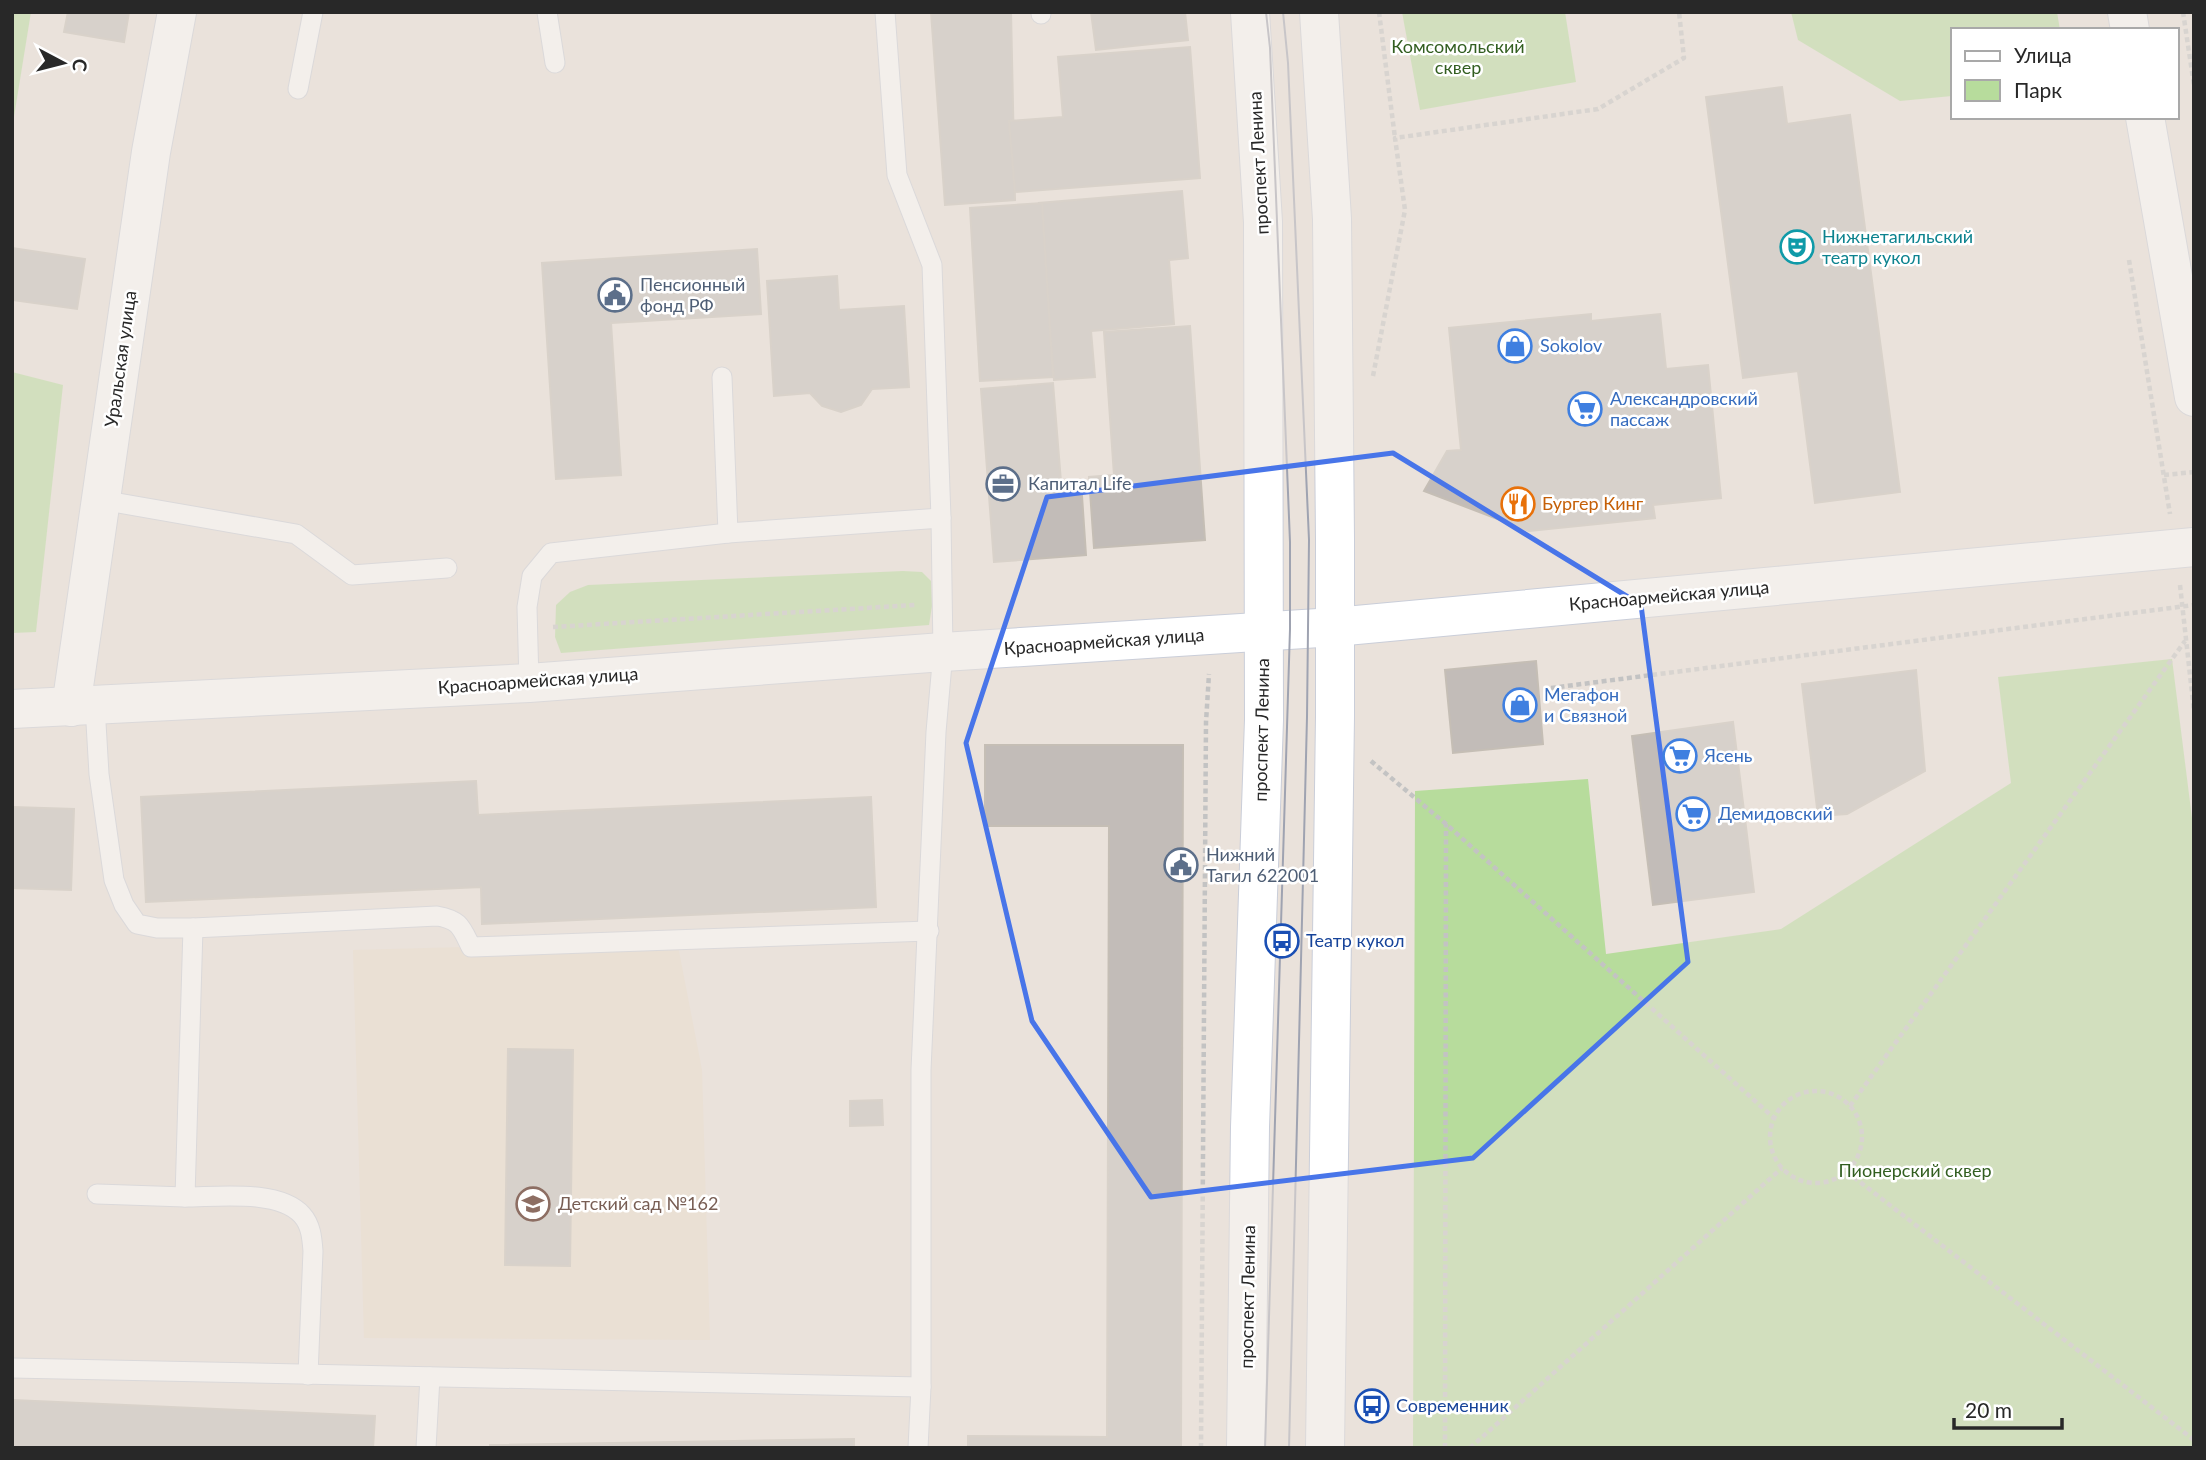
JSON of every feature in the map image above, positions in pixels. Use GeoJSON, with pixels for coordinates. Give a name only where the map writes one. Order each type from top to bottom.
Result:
{"type":"FeatureCollection","features":[{"type":"Feature","properties":{"kind":"street","name":"Уральская улица"},"geometry":{"type":"LineString","coordinates":[[83,707],[101,500],[151,152],[177,12]]}},
{"type":"Feature","properties":{"kind":"street","name":"проспект Ленина"},"geometry":{"type":"LineString","coordinates":[[1246,1448],[1250,1127],[1264,720],[1262,632],[1265,543],[1263,222],[1250,12]]}},
{"type":"Feature","properties":{"kind":"street"},"geometry":{"type":"LineString","coordinates":[[1319,12],[1332,219],[1335,627],[1325,1448]]}},
{"type":"Feature","properties":{"kind":"street"},"geometry":{"type":"LineString","coordinates":[[2145,119],[2194,397]]}},
{"type":"Feature","properties":{"kind":"street","name":"Красноармейская улица"},"geometry":{"type":"LineString","coordinates":[[12,709],[529,683],[943,652],[1335,627],[2185,548]]}},
{"type":"Feature","properties":{"kind":"lane"},"geometry":{"type":"LineString","coordinates":[[298,89],[313,12]]}},
{"type":"Feature","properties":{"kind":"lane"},"geometry":{"type":"LineString","coordinates":[[547,12],[555,62]]}},
{"type":"Feature","properties":{"kind":"lane"},"geometry":{"type":"LineString","coordinates":[[885,12],[897,175],[932,265],[943,603],[943,652],[936,732],[920,1117],[921,1387],[918,1448]]}},
{"type":"Feature","properties":{"kind":"lane"},"geometry":{"type":"LineString","coordinates":[[722,377],[729,533]]}},
{"type":"Feature","properties":{"kind":"lane"},"geometry":{"type":"LineString","coordinates":[[101,500],[296,534],[352,575],[447,568]]}},
{"type":"Feature","properties":{"kind":"lane"},"geometry":{"type":"LineString","coordinates":[[529,683],[527,607],[532,576],[551,553],[729,533],[941,518]]}},
{"type":"Feature","properties":{"kind":"lane"},"geometry":{"type":"LineString","coordinates":[[83,707],[99,774],[114,880],[124,905],[137,924],[157,928],[193,928],[437,916],[451,919],[460,925],[471,947],[929,931]]}},
{"type":"Feature","properties":{"kind":"lane"},"geometry":{"type":"LineString","coordinates":[[185,1197],[193,928]]}},
{"type":"Feature","properties":{"kind":"lane"},"geometry":{"type":"LineString","coordinates":[[97,1194],[267,1198],[286,1203],[302,1215],[312,1232],[313,1251],[308,1375]]}},
{"type":"Feature","properties":{"kind":"lane"},"geometry":{"type":"LineString","coordinates":[[12,1368],[921,1387]]}},
{"type":"Feature","properties":{"kind":"lane"},"geometry":{"type":"LineString","coordinates":[[426,1448],[430,1377]]}},
{"type":"Feature","properties":{"kind":"path"},"geometry":{"type":"LineString","coordinates":[[1379,12],[1395,138]]}},
{"type":"Feature","properties":{"kind":"path"},"geometry":{"type":"LineString","coordinates":[[2183,12],[2194,85]]}},
{"type":"Feature","properties":{"kind":"path"},"geometry":{"type":"LineString","coordinates":[[2128,255],[2164,475],[2185,548],[2182,606],[2194,711]]}},
{"type":"Feature","properties":{"kind":"path"},"geometry":{"type":"LineString","coordinates":[[2164,475],[2194,471]]}},
{"type":"Feature","properties":{"kind":"path"},"geometry":{"type":"LineString","coordinates":[[528,628],[943,603]]}},
{"type":"Feature","properties":{"kind":"path"},"geometry":{"type":"LineString","coordinates":[[1551,688],[2194,605]]}},
{"type":"Feature","properties":{"kind":"path"},"geometry":{"type":"LineString","coordinates":[[1850,1106],[2185,641]]}},
{"type":"Feature","properties":{"kind":"path"},"geometry":{"type":"LineString","coordinates":[[1201,1448],[1206,722],[1209,674]]}},
{"type":"Feature","properties":{"kind":"path"},"geometry":{"type":"LineString","coordinates":[[1367,758],[1446,824],[1774,1118]]}},
{"type":"Feature","properties":{"kind":"path"},"geometry":{"type":"LineString","coordinates":[[1445,1448],[1446,824]]}},
{"type":"Feature","properties":{"kind":"path"},"geometry":{"type":"LineString","coordinates":[[1818,1091],[1836,1096],[1850,1106],[1859,1122],[1862,1139],[1857,1157],[1847,1171],[1832,1181],[1814,1184],[1797,1179],[1782,1168],[1773,1153],[1770,1135],[1774,1118],[1785,1103],[1800,1094],[1818,1091]]}},
{"type":"Feature","properties":{"kind":"path"},"geometry":{"type":"LineString","coordinates":[[1470,1448],[1782,1168]]}},
{"type":"Feature","properties":{"kind":"path"},"geometry":{"type":"LineString","coordinates":[[1847,1171],[2194,1440]]}},
{"type":"Feature","properties":{"kind":"highlighted area"},"geometry":{"type":"Polygon","coordinates":[[[1393,453],[1641,605],[1688,962],[1473,1158],[1151,1197],[1032,1021],[966,743],[1047,497],[1393,453]]]}},
{"type":"Feature","properties":{"kind":"shaded area","name":"Детский сад №162"},"geometry":{"type":"Polygon","coordinates":[[[677,941],[702,1070],[710,1340],[364,1338],[353,950],[677,941]]]}},
{"type":"Feature","properties":{"kind":"green space"},"geometry":{"type":"Polygon","coordinates":[[[12,12],[31,12],[12,129],[12,12]]]}},
{"type":"Feature","properties":{"kind":"green space","name":"Комсомольский сквер"},"geometry":{"type":"Polygon","coordinates":[[[1402,12],[1565,12],[1576,82],[1420,110],[1402,12]]]}},
{"type":"Feature","properties":{"kind":"green space"},"geometry":{"type":"Polygon","coordinates":[[[1791,12],[2057,12],[2060,28],[1951,28],[1951,96],[1900,101],[1798,40],[1791,12]]]}},
{"type":"Feature","properties":{"kind":"green space"},"geometry":{"type":"Polygon","coordinates":[[[12,372],[63,385],[36,632],[12,633],[12,372]]]}},
{"type":"Feature","properties":{"kind":"green space"},"geometry":{"type":"Polygon","coordinates":[[[922,572],[931,581],[932,606],[929,625],[561,653],[555,637],[556,605],[570,592],[588,585],[922,572]]]}},
{"type":"Feature","properties":{"kind":"green space","name":"Пионерский сквер"},"geometry":{"type":"Polygon","coordinates":[[[2172,659],[2194,834],[2194,1448],[1413,1448],[1415,791],[1588,779],[1606,954],[1781,929],[2011,783],[1998,677],[2172,659]]]}},
{"type":"Feature","properties":{"kind":"building"},"geometry":{"type":"Polygon","coordinates":[[[68,12],[129,12],[124,42],[64,32],[68,12]]]}},
{"type":"Feature","properties":{"kind":"building"},"geometry":{"type":"Polygon","coordinates":[[[931,12],[1011,12],[1015,200],[945,205],[931,12]]]}},
{"type":"Feature","properties":{"kind":"building"},"geometry":{"type":"Polygon","coordinates":[[[1091,12],[1185,12],[1188,40],[1096,50],[1091,12]]]}},
{"type":"Feature","properties":{"kind":"building"},"geometry":{"type":"Polygon","coordinates":[[[1190,47],[1200,178],[1015,192],[1009,121],[1063,117],[1058,57],[1190,47]]]}},
{"type":"Feature","properties":{"kind":"building","name":"Нижнетагильский театр кукол"},"geometry":{"type":"Polygon","coordinates":[[[1782,87],[1787,124],[1850,115],[1900,492],[1815,503],[1798,371],[1743,378],[1706,97],[1782,87]]]}},
{"type":"Feature","properties":{"kind":"building"},"geometry":{"type":"Polygon","coordinates":[[[1182,191],[1188,258],[1169,260],[1174,324],[1091,331],[1095,377],[1054,380],[1039,203],[1182,191]]]}},
{"type":"Feature","properties":{"kind":"building"},"geometry":{"type":"Polygon","coordinates":[[[1042,203],[1053,377],[980,381],[970,208],[1042,203]]]}},
{"type":"Feature","properties":{"kind":"building"},"geometry":{"type":"Polygon","coordinates":[[[12,248],[85,259],[77,309],[12,300],[12,248]]]}},
{"type":"Feature","properties":{"kind":"building"},"geometry":{"type":"Polygon","coordinates":[[[757,249],[761,314],[611,323],[621,475],[556,479],[542,263],[757,249]]]}},
{"type":"Feature","properties":{"kind":"building"},"geometry":{"type":"Polygon","coordinates":[[[837,276],[839,310],[904,306],[909,387],[872,389],[861,405],[841,412],[822,406],[810,393],[774,396],[767,281],[837,276]]]}},
{"type":"Feature","properties":{"kind":"building","name":"Александровский пассаж"},"geometry":{"type":"Polygon","coordinates":[[[1591,314],[1591,321],[1660,314],[1666,369],[1708,365],[1721,498],[1653,505],[1655,518],[1529,531],[1424,491],[1447,451],[1461,450],[1449,328],[1591,314]]]}},
{"type":"Feature","properties":{"kind":"building"},"geometry":{"type":"Polygon","coordinates":[[[1190,326],[1205,540],[1094,548],[1089,477],[1114,475],[1104,332],[1190,326]]]}},
{"type":"Feature","properties":{"kind":"building"},"geometry":{"type":"Polygon","coordinates":[[[1053,383],[1061,482],[1081,481],[1086,555],[994,562],[981,389],[1053,383]]]}},
{"type":"Feature","properties":{"kind":"building"},"geometry":{"type":"Polygon","coordinates":[[[1536,661],[1543,744],[1453,753],[1445,670],[1536,661]]]}},
{"type":"Feature","properties":{"kind":"building"},"geometry":{"type":"Polygon","coordinates":[[[1916,670],[1925,771],[1847,814],[1818,816],[1802,684],[1916,670]]]}},
{"type":"Feature","properties":{"kind":"building","name":"Демидовский"},"geometry":{"type":"Polygon","coordinates":[[[1733,722],[1754,892],[1653,905],[1632,736],[1733,722]]]}},
{"type":"Feature","properties":{"kind":"building"},"geometry":{"type":"Polygon","coordinates":[[[985,745],[1183,745],[1181,1448],[968,1448],[968,1436],[1107,1437],[1109,826],[985,826],[985,745]]]}},
{"type":"Feature","properties":{"kind":"building"},"geometry":{"type":"Polygon","coordinates":[[[476,781],[478,815],[871,797],[876,907],[482,924],[481,887],[146,902],[141,797],[476,781]]]}},
{"type":"Feature","properties":{"kind":"building"},"geometry":{"type":"Polygon","coordinates":[[[12,807],[74,809],[71,890],[12,888],[12,807]]]}},
{"type":"Feature","properties":{"kind":"building"},"geometry":{"type":"Polygon","coordinates":[[[508,1049],[573,1050],[570,1266],[505,1265],[508,1049]]]}},
{"type":"Feature","properties":{"kind":"building"},"geometry":{"type":"Polygon","coordinates":[[[882,1100],[883,1125],[850,1126],[850,1101],[882,1100]]]}},
{"type":"Feature","properties":{"kind":"building"},"geometry":{"type":"Polygon","coordinates":[[[12,1400],[375,1416],[373,1448],[12,1448],[12,1400]]]}},
{"type":"Feature","properties":{"kind":"building"},"geometry":{"type":"Polygon","coordinates":[[[854,1439],[854,1448],[490,1448],[490,1445],[854,1439]]]}},
{"type":"Feature","properties":{"kind":"tram line"},"geometry":{"type":"LineString","coordinates":[[1265,1448],[1290,629],[1290,542],[1270,48],[1266,12]]}},
{"type":"Feature","properties":{"kind":"tram line"},"geometry":{"type":"LineString","coordinates":[[1283,12],[1288,63],[1309,540],[1289,1448]]}},
{"type":"Feature","properties":{"kind":"place","name":"Нижнетагильский театр кукол"},"geometry":{"type":"Point","coordinates":[1797,247]}},
{"type":"Feature","properties":{"kind":"place","name":"Пенсионный фонд РФ"},"geometry":{"type":"Point","coordinates":[615,295]}},
{"type":"Feature","properties":{"kind":"place","name":"Sokolov"},"geometry":{"type":"Point","coordinates":[1515,346]}},
{"type":"Feature","properties":{"kind":"place","name":"Александровский пассаж"},"geometry":{"type":"Point","coordinates":[1585,409]}},
{"type":"Feature","properties":{"kind":"place","name":"Капитал Life"},"geometry":{"type":"Point","coordinates":[1003,484]}},
{"type":"Feature","properties":{"kind":"place","name":"Бургер Кинг"},"geometry":{"type":"Point","coordinates":[1518,504]}},
{"type":"Feature","properties":{"kind":"place","name":"Мегафон и Связной"},"geometry":{"type":"Point","coordinates":[1520,705]}},
{"type":"Feature","properties":{"kind":"place","name":"Ясень"},"geometry":{"type":"Point","coordinates":[1680,756]}},
{"type":"Feature","properties":{"kind":"place","name":"Демидовский"},"geometry":{"type":"Point","coordinates":[1693,814]}},
{"type":"Feature","properties":{"kind":"place","name":"Нижний Тагил 622001"},"geometry":{"type":"Point","coordinates":[1181,865]}},
{"type":"Feature","properties":{"kind":"place","name":"Театр кукол"},"geometry":{"type":"Point","coordinates":[1282,941]}},
{"type":"Feature","properties":{"kind":"place","name":"Детский сад №162"},"geometry":{"type":"Point","coordinates":[533,1204]}},
{"type":"Feature","properties":{"kind":"place","name":"Современник"},"geometry":{"type":"Point","coordinates":[1372,1406]}}]}
